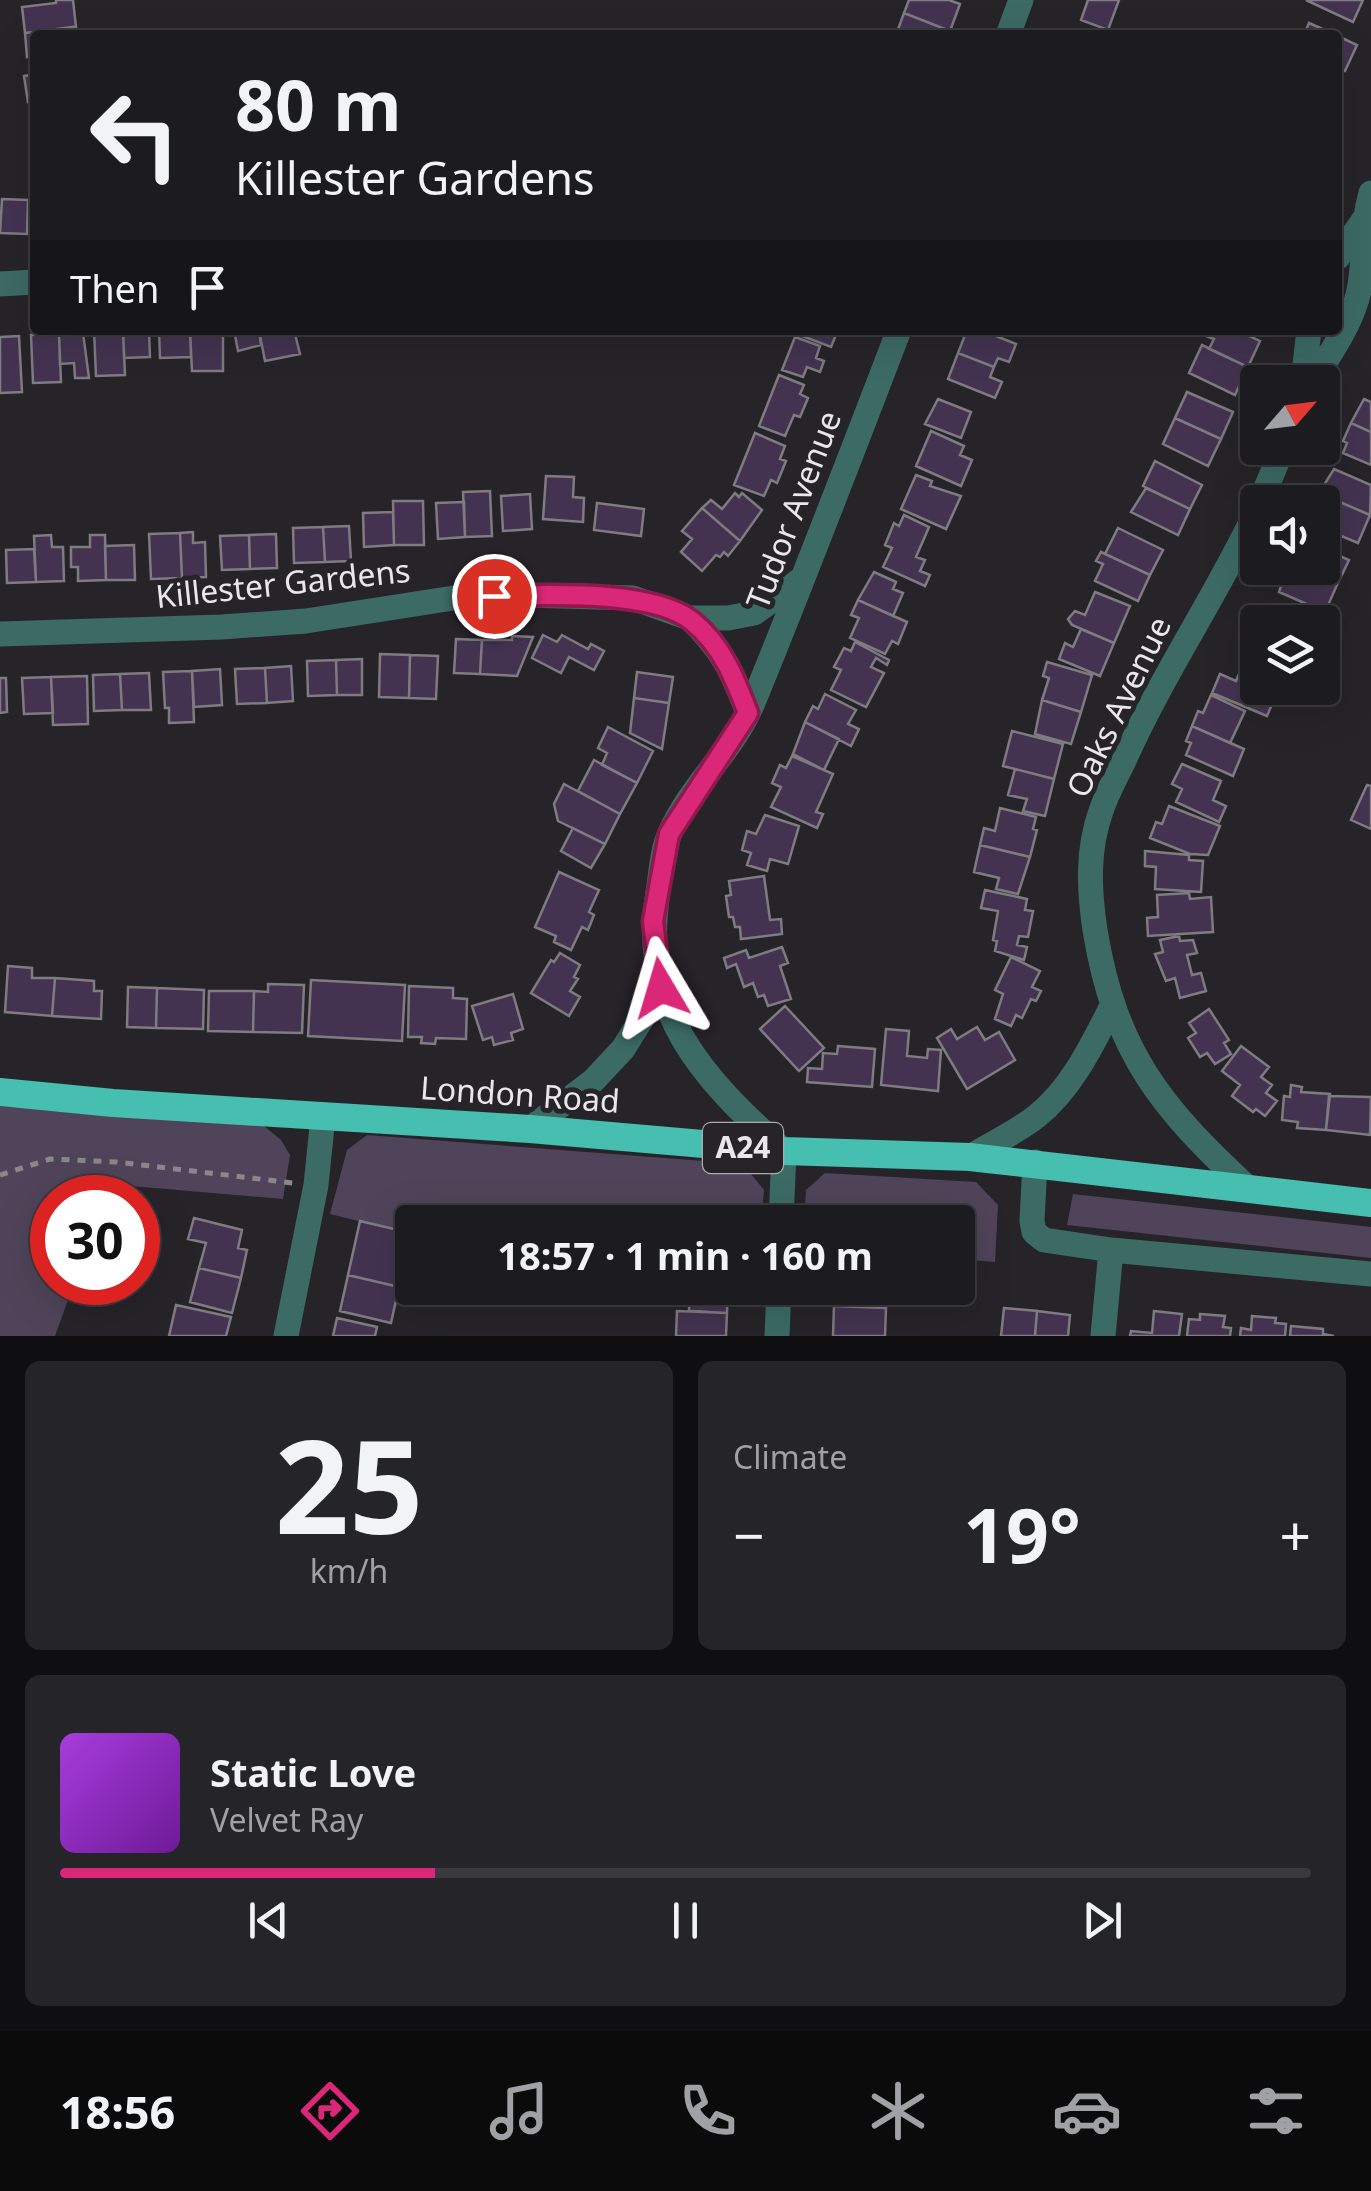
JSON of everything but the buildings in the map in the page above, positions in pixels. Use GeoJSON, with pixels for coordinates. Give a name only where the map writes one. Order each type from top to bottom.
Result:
{"type":"FeatureCollection","features":[{"type":"Feature","properties":{"kind":"highway","name":"London Road"},"geometry":{"type":"LineString","coordinates":[[0,1092],[784,1151],[1036,1162],[1371,1203]]}},
{"type":"Feature","properties":{"kind":"street"},"geometry":{"type":"LineString","coordinates":[[1010,30],[1021,0]]}},
{"type":"Feature","properties":{"kind":"street"},"geometry":{"type":"LineString","coordinates":[[1342,331],[1360,288],[1363,221],[1371,192]]}},
{"type":"Feature","properties":{"kind":"street"},"geometry":{"type":"LineString","coordinates":[[1342,251],[1363,221]]}},
{"type":"Feature","properties":{"kind":"street"},"geometry":{"type":"LineString","coordinates":[[0,284],[30,282]]}},
{"type":"Feature","properties":{"kind":"street","name":"Tudor Avenue"},"geometry":{"type":"LineString","coordinates":[[784,1151],[726,1099],[701,1070],[676,1028],[661,988],[653,921],[669,834],[748,713],[897,335]]}},
{"type":"Feature","properties":{"kind":"street"},"geometry":{"type":"LineString","coordinates":[[1305,365],[1308,335]]}},
{"type":"Feature","properties":{"kind":"street"},"geometry":{"type":"LineString","coordinates":[[1323,365],[1340,335]]}},
{"type":"Feature","properties":{"kind":"street","name":"Oaks Avenue"},"geometry":{"type":"LineString","coordinates":[[1240,543],[1160,685],[1101,810],[1090,854],[1090,900],[1102,974],[1126,1044],[1177,1118],[1250,1190]]}},
{"type":"Feature","properties":{"kind":"street","name":"Killester Gardens"},"geometry":{"type":"LineString","coordinates":[[0,634],[306,621],[460,597],[494,596],[633,598],[689,618],[728,618],[754,613],[804,577]]}},
{"type":"Feature","properties":{"kind":"street","name":"Killester Gardens"},"geometry":{"type":"LineString","coordinates":[[689,618],[731,667],[748,713]]}},
{"type":"Feature","properties":{"kind":"street"},"geometry":{"type":"LineString","coordinates":[[530,1129],[623,1049],[661,988]]}},
{"type":"Feature","properties":{"kind":"street"},"geometry":{"type":"LineString","coordinates":[[970,1157],[1036,1116],[1056,1098],[1093,1044],[1112,1006]]}},
{"type":"Feature","properties":{"kind":"street"},"geometry":{"type":"LineString","coordinates":[[286,1336],[316,1185],[323,1117]]}},
{"type":"Feature","properties":{"kind":"street"},"geometry":{"type":"LineString","coordinates":[[782,1205],[784,1151]]}},
{"type":"Feature","properties":{"kind":"street"},"geometry":{"type":"LineString","coordinates":[[1036,1162],[1032,1221],[1034,1232],[1044,1240],[1111,1250],[1371,1274]]}},
{"type":"Feature","properties":{"kind":"street"},"geometry":{"type":"LineString","coordinates":[[1103,1336],[1111,1250]]}},
{"type":"Feature","properties":{"kind":"street"},"geometry":{"type":"LineString","coordinates":[[777,1336],[778,1305]]}},
{"type":"Feature","properties":{"kind":"path"},"geometry":{"type":"LineString","coordinates":[[0,1175],[50,1159],[116,1162],[316,1185]]}},
{"type":"Feature","properties":{"kind":"shaded area"},"geometry":{"type":"Polygon","coordinates":[[[0,1106],[133,1112],[264,1126],[281,1140],[290,1155],[283,1199],[160,1188],[160,1175],[30,1175],[30,1305],[66,1305],[55,1336],[0,1336],[0,1106]]]}},
{"type":"Feature","properties":{"kind":"shaded area"},"geometry":{"type":"Polygon","coordinates":[[[367,1135],[743,1164],[764,1190],[763,1205],[395,1205],[395,1230],[330,1214],[347,1150],[367,1135]]]}},
{"type":"Feature","properties":{"kind":"shaded area"},"geometry":{"type":"Polygon","coordinates":[[[825,1173],[976,1182],[998,1205],[995,1262],[975,1260],[975,1205],[805,1205],[806,1190],[825,1173]]]}},
{"type":"Feature","properties":{"kind":"shaded area"},"geometry":{"type":"Polygon","coordinates":[[[1073,1194],[1371,1227],[1371,1258],[1067,1225],[1073,1194]]]}},
{"type":"Feature","properties":{"kind":"route"},"geometry":{"type":"LineString","coordinates":[[494,596],[633,598],[689,618],[731,667],[748,713],[669,834],[653,921],[661,988]]}}]}
